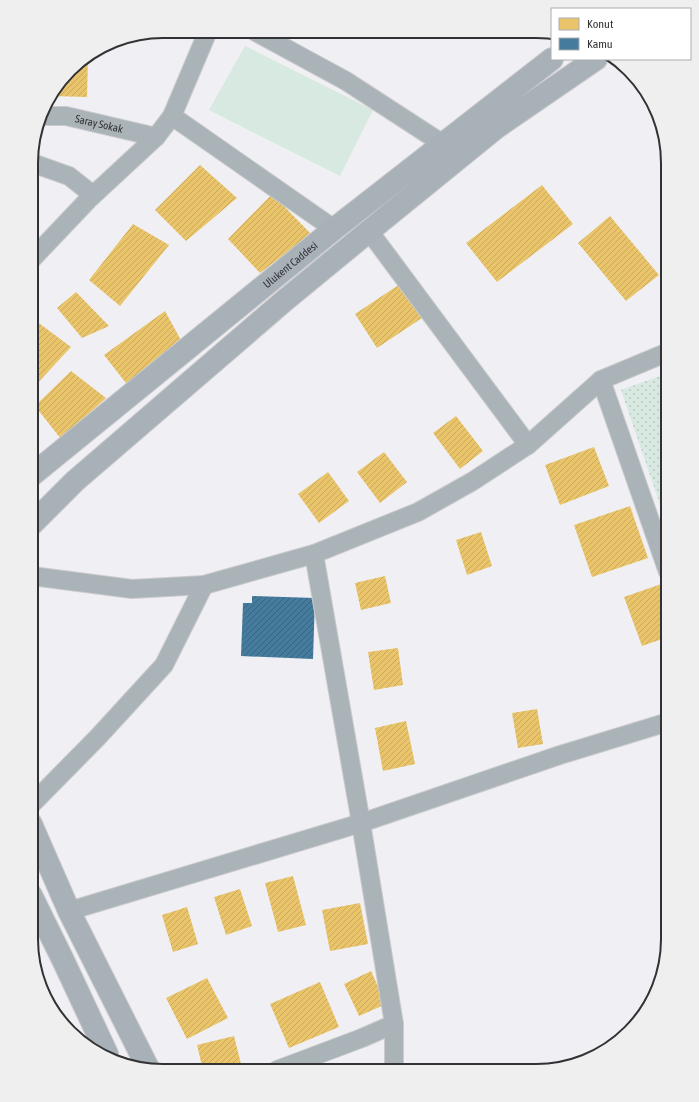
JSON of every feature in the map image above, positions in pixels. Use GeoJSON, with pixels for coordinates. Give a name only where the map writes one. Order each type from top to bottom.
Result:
{"type":"FeatureCollection","features":[{"type":"Feature","properties":{"kind":"street"},"geometry":{"type":"LineString","coordinates":[[38,253],[93,195],[156,137],[172,116],[205,38]]}},
{"type":"Feature","properties":{"kind":"street"},"geometry":{"type":"LineString","coordinates":[[267,38],[346,81],[444,144]]}},
{"type":"Feature","properties":{"kind":"street","name":"Ulukent Caddesi"},"geometry":{"type":"LineString","coordinates":[[38,470],[334,229],[551,60]]}},
{"type":"Feature","properties":{"kind":"street"},"geometry":{"type":"LineString","coordinates":[[38,518],[75,481],[284,301],[369,231],[497,126],[595,60]]}},
{"type":"Feature","properties":{"kind":"street","name":"Saray Sokak"},"geometry":{"type":"LineString","coordinates":[[47,116],[66,116],[156,137]]}},
{"type":"Feature","properties":{"kind":"street"},"geometry":{"type":"LineString","coordinates":[[172,116],[334,229]]}},
{"type":"Feature","properties":{"kind":"street"},"geometry":{"type":"LineString","coordinates":[[38,165],[69,176],[93,195]]}},
{"type":"Feature","properties":{"kind":"street"},"geometry":{"type":"LineString","coordinates":[[369,231],[528,445]]}},
{"type":"Feature","properties":{"kind":"street"},"geometry":{"type":"LineString","coordinates":[[38,577],[132,589],[204,585],[314,554],[418,512],[473,481],[528,445],[601,380],[661,355]]}},
{"type":"Feature","properties":{"kind":"street"},"geometry":{"type":"LineString","coordinates":[[601,380],[661,552]]}},
{"type":"Feature","properties":{"kind":"street"},"geometry":{"type":"LineString","coordinates":[[314,554],[394,1024],[394,1064]]}},
{"type":"Feature","properties":{"kind":"street"},"geometry":{"type":"LineString","coordinates":[[38,799],[98,737],[164,665],[204,585]]}},
{"type":"Feature","properties":{"kind":"street"},"geometry":{"type":"LineString","coordinates":[[69,911],[361,823],[560,755],[661,724]]}},
{"type":"Feature","properties":{"kind":"street"},"geometry":{"type":"LineString","coordinates":[[38,840],[69,911],[145,1063]]}},
{"type":"Feature","properties":{"kind":"street"},"geometry":{"type":"LineString","coordinates":[[38,912],[63,960],[105,1050]]}},
{"type":"Feature","properties":{"kind":"street"},"geometry":{"type":"LineString","coordinates":[[293,1064],[362,1038],[394,1024]]}},
{"type":"Feature","properties":{"kind":"shaded area"},"geometry":{"type":"Polygon","coordinates":[[[245,46],[373,110],[340,176],[209,110],[245,46]]]}},
{"type":"Feature","properties":{"kind":"shaded area"},"geometry":{"type":"Polygon","coordinates":[[[661,375],[661,507],[621,390],[661,375]]]}},
{"type":"Feature","properties":{"kind":"building: Konut"},"geometry":{"type":"Polygon","coordinates":[[[88,63],[87,97],[57,96],[74,74],[88,63]]]}},
{"type":"Feature","properties":{"kind":"building: Konut"},"geometry":{"type":"Polygon","coordinates":[[[200,165],[237,198],[186,241],[155,210],[200,165]]]}},
{"type":"Feature","properties":{"kind":"building: Konut"},"geometry":{"type":"Polygon","coordinates":[[[542,185],[573,224],[497,282],[466,243],[542,185]]]}},
{"type":"Feature","properties":{"kind":"building: Konut"},"geometry":{"type":"Polygon","coordinates":[[[272,194],[311,234],[260,273],[228,239],[272,194]]]}},
{"type":"Feature","properties":{"kind":"building: Konut"},"geometry":{"type":"Polygon","coordinates":[[[610,216],[659,275],[626,301],[578,243],[610,216]]]}},
{"type":"Feature","properties":{"kind":"building: Konut"},"geometry":{"type":"Polygon","coordinates":[[[133,224],[169,245],[120,306],[89,280],[133,224]]]}},
{"type":"Feature","properties":{"kind":"building: Konut"},"geometry":{"type":"Polygon","coordinates":[[[400,284],[422,318],[377,348],[355,314],[400,284]]]}},
{"type":"Feature","properties":{"kind":"building: Konut"},"geometry":{"type":"Polygon","coordinates":[[[76,292],[109,326],[82,338],[57,308],[76,292]]]}},
{"type":"Feature","properties":{"kind":"building: Konut"},"geometry":{"type":"Polygon","coordinates":[[[165,311],[183,344],[129,387],[104,355],[165,311]]]}},
{"type":"Feature","properties":{"kind":"building: Konut"},"geometry":{"type":"Polygon","coordinates":[[[38,322],[71,347],[38,383],[38,322]]]}},
{"type":"Feature","properties":{"kind":"building: Konut"},"geometry":{"type":"Polygon","coordinates":[[[71,371],[106,398],[61,439],[38,410],[38,403],[71,371]]]}},
{"type":"Feature","properties":{"kind":"building: Konut"},"geometry":{"type":"Polygon","coordinates":[[[456,416],[483,451],[460,469],[433,433],[456,416]]]}},
{"type":"Feature","properties":{"kind":"building: Konut"},"geometry":{"type":"Polygon","coordinates":[[[594,447],[609,486],[560,505],[545,465],[594,447]]]}},
{"type":"Feature","properties":{"kind":"building: Konut"},"geometry":{"type":"Polygon","coordinates":[[[384,452],[407,482],[380,503],[357,472],[384,452]]]}},
{"type":"Feature","properties":{"kind":"building: Konut"},"geometry":{"type":"Polygon","coordinates":[[[328,472],[349,501],[319,523],[298,494],[328,472]]]}},
{"type":"Feature","properties":{"kind":"building: Konut"},"geometry":{"type":"Polygon","coordinates":[[[630,506],[648,558],[592,577],[574,525],[630,506]]]}},
{"type":"Feature","properties":{"kind":"building: Konut"},"geometry":{"type":"Polygon","coordinates":[[[481,532],[492,566],[467,575],[456,540],[481,532]]]}},
{"type":"Feature","properties":{"kind":"building: Konut"},"geometry":{"type":"Polygon","coordinates":[[[385,576],[391,603],[361,610],[355,583],[385,576]]]}},
{"type":"Feature","properties":{"kind":"building: Konut"},"geometry":{"type":"Polygon","coordinates":[[[661,584],[661,639],[642,646],[624,597],[661,584]]]}},
{"type":"Feature","properties":{"kind":"building: Konut"},"geometry":{"type":"Polygon","coordinates":[[[398,648],[403,685],[374,690],[368,652],[398,648]]]}},
{"type":"Feature","properties":{"kind":"building: Konut"},"geometry":{"type":"Polygon","coordinates":[[[537,709],[543,744],[518,748],[512,713],[537,709]]]}},
{"type":"Feature","properties":{"kind":"building: Konut"},"geometry":{"type":"Polygon","coordinates":[[[406,721],[415,764],[383,771],[375,728],[406,721]]]}},
{"type":"Feature","properties":{"kind":"building: Konut"},"geometry":{"type":"Polygon","coordinates":[[[293,876],[306,925],[278,932],[265,883],[293,876]]]}},
{"type":"Feature","properties":{"kind":"building: Konut"},"geometry":{"type":"Polygon","coordinates":[[[240,889],[252,926],[226,935],[214,897],[240,889]]]}},
{"type":"Feature","properties":{"kind":"building: Konut"},"geometry":{"type":"Polygon","coordinates":[[[360,903],[368,944],[330,951],[322,910],[360,903]]]}},
{"type":"Feature","properties":{"kind":"building: Konut"},"geometry":{"type":"Polygon","coordinates":[[[187,907],[198,944],[173,952],[162,915],[187,907]]]}},
{"type":"Feature","properties":{"kind":"building: Konut"},"geometry":{"type":"Polygon","coordinates":[[[371,971],[386,1004],[359,1016],[344,984],[371,971]]]}},
{"type":"Feature","properties":{"kind":"building: Konut"},"geometry":{"type":"Polygon","coordinates":[[[207,978],[228,1018],[187,1039],[166,998],[207,978]]]}},
{"type":"Feature","properties":{"kind":"building: Konut"},"geometry":{"type":"Polygon","coordinates":[[[320,982],[339,1027],[289,1048],[270,1004],[320,982]]]}},
{"type":"Feature","properties":{"kind":"building: Konut"},"geometry":{"type":"Polygon","coordinates":[[[234,1036],[241,1064],[202,1064],[197,1045],[234,1036]]]}},
{"type":"Feature","properties":{"kind":"building: Kamu"},"geometry":{"type":"Polygon","coordinates":[[[252,596],[315,598],[313,659],[241,656],[243,603],[252,603],[252,596]]]}}]}
